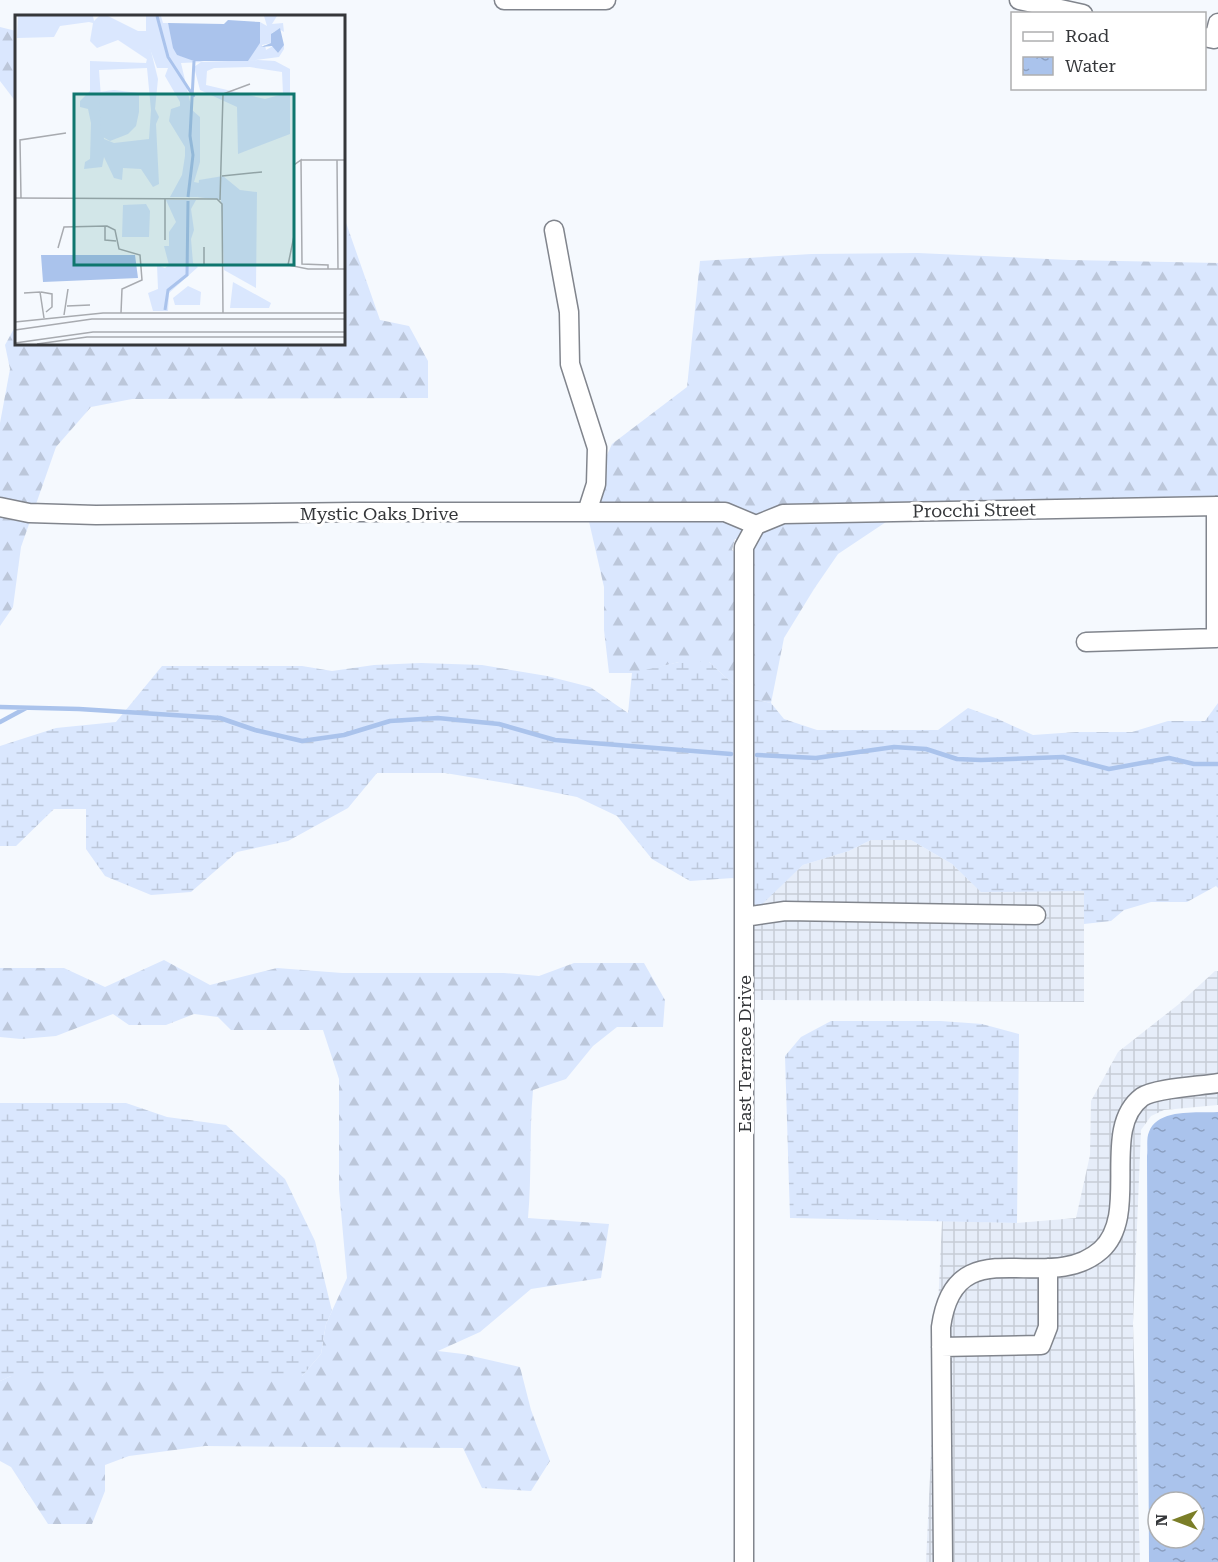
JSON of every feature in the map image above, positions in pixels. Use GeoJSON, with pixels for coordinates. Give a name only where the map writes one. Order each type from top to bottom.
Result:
{"type":"FeatureCollection","features":[{"type":"Feature","properties":{"kind":"street"},"geometry":{"type":"LineString","coordinates":[[504,0],[606,0]]}},
{"type":"Feature","properties":{"kind":"street"},"geometry":{"type":"LineString","coordinates":[[1019,0],[1074,12]]}},
{"type":"Feature","properties":{"kind":"street"},"geometry":{"type":"LineString","coordinates":[[1206,37],[1214,39],[1218,23]]}},
{"type":"Feature","properties":{"kind":"street"},"geometry":{"type":"LineString","coordinates":[[554,230],[569,312],[570,364],[597,448],[596,484],[587,512]]}},
{"type":"Feature","properties":{"kind":"street"},"geometry":{"type":"LineString","coordinates":[[1086,642],[1216,638],[1217,506]]}},
{"type":"Feature","properties":{"kind":"street","name":"Procchi Street"},"geometry":{"type":"LineString","coordinates":[[756,525],[783,514],[1217,506]]}},
{"type":"Feature","properties":{"kind":"street","name":"Mystic Oaks Drive"},"geometry":{"type":"LineString","coordinates":[[0,507],[29,513],[96,515],[725,512],[756,525]]}},
{"type":"Feature","properties":{"kind":"street","name":"East Terrace Drive"},"geometry":{"type":"LineString","coordinates":[[744,1562],[744,547],[756,525]]}},
{"type":"Feature","properties":{"kind":"street"},"geometry":{"type":"LineString","coordinates":[[744,917],[785,911],[1036,915]]}},
{"type":"Feature","properties":{"kind":"street"},"geometry":{"type":"LineString","coordinates":[[943,1562],[941,1347],[942,1319],[948,1296],[955,1286],[967,1276],[980,1270],[1048,1268],[1075,1265],[1090,1259],[1112,1237],[1118,1223],[1123,1134],[1134,1106],[1143,1096],[1158,1091],[1218,1083]]}},
{"type":"Feature","properties":{"kind":"street"},"geometry":{"type":"LineString","coordinates":[[941,1347],[1041,1345],[1048,1327],[1048,1268]]}},
{"type":"Feature","properties":{"kind":"shaded area"},"geometry":{"type":"Polygon","coordinates":[[[871,840],[911,840],[952,864],[981,891],[1084,891],[1084,1002],[753,1000],[753,902],[758,907],[803,865],[849,851],[871,840]]]}},
{"type":"Feature","properties":{"kind":"shaded area"},"geometry":{"type":"Polygon","coordinates":[[[1215,971],[1218,971],[1218,1105],[1164,1110],[1151,1116],[1141,1130],[1133,1323],[1140,1562],[926,1562],[942,1221],[1017,1223],[1076,1218],[1090,1155],[1091,1101],[1118,1052],[1179,1004],[1215,971]]]}},
{"type":"Feature","properties":{"kind":"green space"},"geometry":{"type":"Polygon","coordinates":[[[0,27],[15,31],[15,101],[0,81],[0,27]]]}},
{"type":"Feature","properties":{"kind":"green space"},"geometry":{"type":"Polygon","coordinates":[[[345,220],[380,320],[409,326],[428,361],[428,398],[132,399],[91,407],[56,447],[21,547],[13,607],[0,626],[0,423],[10,369],[5,345],[15,327],[15,345],[345,345],[345,220]]]}},
{"type":"Feature","properties":{"kind":"green space"},"geometry":{"type":"Polygon","coordinates":[[[918,253],[1070,260],[1218,263],[1218,497],[783,506],[735,539],[732,550],[735,552],[735,686],[709,662],[679,662],[636,673],[609,673],[604,630],[604,587],[585,504],[612,444],[687,387],[700,261],[811,254],[918,253]]]}},
{"type":"Feature","properties":{"kind":"green space"},"geometry":{"type":"Polygon","coordinates":[[[889,520],[838,554],[784,638],[771,703],[753,699],[753,549],[763,531],[785,522],[889,520]]]}},
{"type":"Feature","properties":{"kind":"green space"},"geometry":{"type":"Polygon","coordinates":[[[679,662],[709,662],[735,686],[735,880],[733,878],[690,881],[652,859],[617,816],[577,797],[445,773],[377,773],[348,808],[288,841],[237,852],[191,892],[151,895],[105,876],[86,849],[86,809],[54,809],[16,846],[0,846],[0,746],[56,728],[116,722],[162,666],[302,666],[332,671],[374,665],[421,663],[482,665],[547,676],[590,687],[628,713],[632,673],[679,662]]]}},
{"type":"Feature","properties":{"kind":"green space"},"geometry":{"type":"Polygon","coordinates":[[[753,699],[771,703],[784,719],[817,730],[938,730],[968,708],[1033,735],[1132,732],[1168,721],[1205,721],[1218,703],[1218,888],[1216,886],[1187,902],[1151,902],[1124,910],[1111,921],[1084,924],[1084,891],[981,892],[952,864],[911,840],[871,840],[849,851],[803,865],[758,908],[753,902],[753,699]]]}},
{"type":"Feature","properties":{"kind":"green space"},"geometry":{"type":"Polygon","coordinates":[[[164,960],[210,985],[277,968],[342,973],[504,973],[539,976],[574,963],[644,963],[665,1000],[663,1027],[617,1027],[593,1046],[566,1079],[533,1090],[528,1218],[609,1224],[601,1278],[531,1289],[480,1332],[438,1351],[463,1354],[520,1367],[531,1410],[550,1461],[531,1491],[482,1488],[463,1448],[205,1446],[129,1456],[105,1465],[105,1491],[92,1524],[48,1524],[11,1467],[0,1461],[0,1381],[11,1376],[302,1376],[321,1354],[326,1324],[347,1278],[339,1189],[339,1079],[323,1030],[231,1030],[218,1017],[194,1014],[166,1025],[129,1025],[113,1014],[56,1036],[21,1039],[0,1037],[0,968],[64,968],[105,987],[164,960]]]}},
{"type":"Feature","properties":{"kind":"green space"},"geometry":{"type":"Polygon","coordinates":[[[831,1021],[941,1021],[982,1024],[1019,1034],[1017,1223],[790,1218],[785,1056],[801,1037],[831,1021]]]}},
{"type":"Feature","properties":{"kind":"green space"},"geometry":{"type":"Polygon","coordinates":[[[0,1103],[126,1103],[167,1117],[226,1125],[285,1179],[315,1241],[332,1311],[326,1324],[321,1354],[302,1376],[11,1376],[0,1381],[0,1103]]]}},
{"type":"Feature","properties":{"kind":"water"},"geometry":{"type":"Polygon","coordinates":[[[1189,1112],[1218,1112],[1218,1562],[1149,1562],[1149,1550],[1206,1550],[1206,1490],[1149,1490],[1148,1137],[1153,1124],[1160,1119],[1189,1112]]]}},
{"type":"Feature","properties":{"kind":"waterway"},"geometry":{"type":"LineString","coordinates":[[0,707],[79,709],[220,718],[255,730],[302,741],[344,735],[390,721],[438,718],[499,724],[555,740],[731,754]]}},
{"type":"Feature","properties":{"kind":"waterway"},"geometry":{"type":"LineString","coordinates":[[0,722],[26,708]]}},
{"type":"Feature","properties":{"kind":"waterway"},"geometry":{"type":"LineString","coordinates":[[757,755],[816,758],[894,747],[926,749],[957,759],[1063,757],[1109,769],[1169,758],[1194,764],[1218,764]]}}]}
